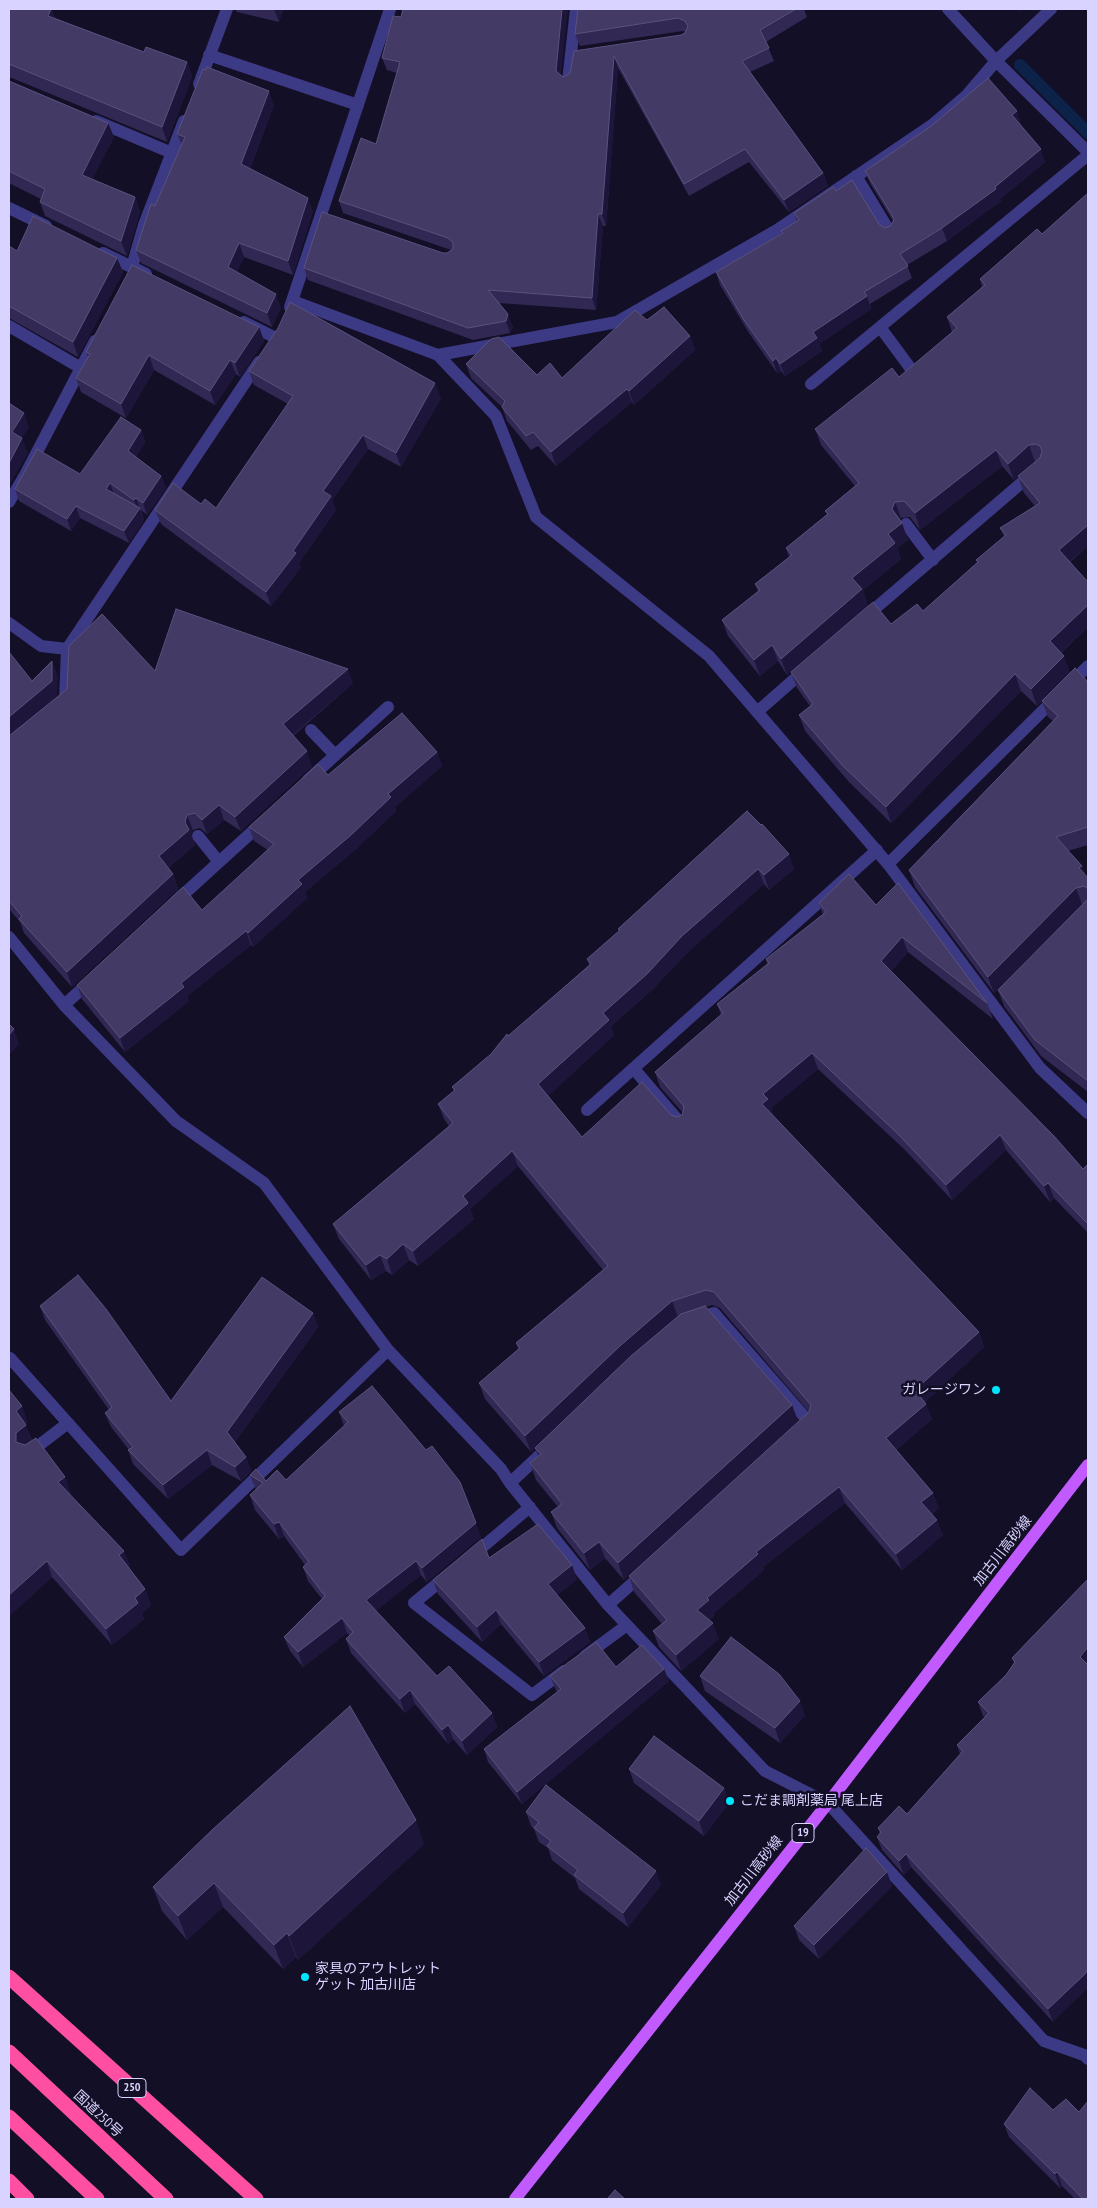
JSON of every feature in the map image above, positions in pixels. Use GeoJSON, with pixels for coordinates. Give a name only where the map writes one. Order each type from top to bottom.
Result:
{"type":"FeatureCollection","features":[{"type":"Feature","properties":{"kind":"highway","name":"250"},"geometry":{"type":"LineString","coordinates":[[9,1977],[256,2199]]}},
{"type":"Feature","properties":{"kind":"highway","name":"国道250号"},"geometry":{"type":"LineString","coordinates":[[9,2052],[166,2199]]}},
{"type":"Feature","properties":{"kind":"highway"},"geometry":{"type":"LineString","coordinates":[[13,2121],[97,2199]]}},
{"type":"Feature","properties":{"kind":"highway"},"geometry":{"type":"LineString","coordinates":[[9,2181],[27,2199]]}},
{"type":"Feature","properties":{"kind":"main road","name":"加古川高砂線"},"geometry":{"type":"LineString","coordinates":[[515,2199],[828,1802],[1088,1465]]}},
{"type":"Feature","properties":{"kind":"street"},"geometry":{"type":"LineString","coordinates":[[132,270],[144,224],[227,9]]}},
{"type":"Feature","properties":{"kind":"street"},"geometry":{"type":"LineString","coordinates":[[51,711],[65,700],[67,649],[270,346],[293,301],[326,216],[358,105],[390,9]]}},
{"type":"Feature","properties":{"kind":"street"},"geometry":{"type":"LineString","coordinates":[[568,81],[576,9]]}},
{"type":"Feature","properties":{"kind":"street"},"geometry":{"type":"LineString","coordinates":[[810,384],[1088,154],[996,61],[948,9]]}},
{"type":"Feature","properties":{"kind":"street"},"geometry":{"type":"LineString","coordinates":[[438,355],[617,322],[777,230],[932,125],[967,95],[996,61],[1051,9]]}},
{"type":"Feature","properties":{"kind":"street"},"geometry":{"type":"LineString","coordinates":[[570,56],[589,53]]}},
{"type":"Feature","properties":{"kind":"street"},"geometry":{"type":"LineString","coordinates":[[210,55],[358,105]]}},
{"type":"Feature","properties":{"kind":"street"},"geometry":{"type":"LineString","coordinates":[[81,115],[172,153]]}},
{"type":"Feature","properties":{"kind":"street"},"geometry":{"type":"LineString","coordinates":[[856,176],[890,232]]}},
{"type":"Feature","properties":{"kind":"street"},"geometry":{"type":"LineString","coordinates":[[9,208],[61,233]]}},
{"type":"Feature","properties":{"kind":"street"},"geometry":{"type":"LineString","coordinates":[[88,246],[132,270],[161,281]]}},
{"type":"Feature","properties":{"kind":"street"},"geometry":{"type":"LineString","coordinates":[[293,301],[438,355],[496,416],[536,518],[709,656],[888,864],[996,1002],[1040,1068],[1088,1113]]}},
{"type":"Feature","properties":{"kind":"street"},"geometry":{"type":"LineString","coordinates":[[232,316],[270,346]]}},
{"type":"Feature","properties":{"kind":"street"},"geometry":{"type":"LineString","coordinates":[[9,326],[81,368]]}},
{"type":"Feature","properties":{"kind":"street"},"geometry":{"type":"LineString","coordinates":[[9,502],[103,326]]}},
{"type":"Feature","properties":{"kind":"street"},"geometry":{"type":"LineString","coordinates":[[880,328],[911,368]]}},
{"type":"Feature","properties":{"kind":"street"},"geometry":{"type":"LineString","coordinates":[[852,629],[1040,468]]}},
{"type":"Feature","properties":{"kind":"street"},"geometry":{"type":"LineString","coordinates":[[906,524],[932,560]]}},
{"type":"Feature","properties":{"kind":"street"},"geometry":{"type":"LineString","coordinates":[[9,624],[41,646],[67,649]]}},
{"type":"Feature","properties":{"kind":"street"},"geometry":{"type":"LineString","coordinates":[[757,712],[815,661]]}},
{"type":"Feature","properties":{"kind":"street"},"geometry":{"type":"LineString","coordinates":[[888,864],[1088,666]]}},
{"type":"Feature","properties":{"kind":"street"},"geometry":{"type":"LineString","coordinates":[[299,789],[388,707]]}},
{"type":"Feature","properties":{"kind":"street"},"geometry":{"type":"LineString","coordinates":[[311,730],[335,755]]}},
{"type":"Feature","properties":{"kind":"street"},"geometry":{"type":"LineString","coordinates":[[163,914],[270,815]]}},
{"type":"Feature","properties":{"kind":"street"},"geometry":{"type":"LineString","coordinates":[[198,836],[219,862]]}},
{"type":"Feature","properties":{"kind":"street"},"geometry":{"type":"LineString","coordinates":[[587,1110],[876,850]]}},
{"type":"Feature","properties":{"kind":"street"},"geometry":{"type":"LineString","coordinates":[[9,937],[64,1005],[176,1121],[264,1183],[388,1350],[501,1468],[510,1483],[608,1605],[765,1770],[828,1802],[1044,2041],[1087,2054]]}},
{"type":"Feature","properties":{"kind":"street"},"geometry":{"type":"LineString","coordinates":[[64,1005],[100,972]]}},
{"type":"Feature","properties":{"kind":"street"},"geometry":{"type":"LineString","coordinates":[[634,1068],[682,1125]]}},
{"type":"Feature","properties":{"kind":"street"},"geometry":{"type":"LineString","coordinates":[[683,1323],[714,1313],[809,1422],[795,1435]]}},
{"type":"Feature","properties":{"kind":"street"},"geometry":{"type":"LineString","coordinates":[[10,1358],[181,1550],[388,1350]]}},
{"type":"Feature","properties":{"kind":"street"},"geometry":{"type":"LineString","coordinates":[[29,1453],[68,1423]]}},
{"type":"Feature","properties":{"kind":"street"},"geometry":{"type":"LineString","coordinates":[[510,1483],[553,1442]]}},
{"type":"Feature","properties":{"kind":"street"},"geometry":{"type":"LineString","coordinates":[[530,1507],[414,1603],[532,1695],[627,1625]]}},
{"type":"Feature","properties":{"kind":"street"},"geometry":{"type":"LineString","coordinates":[[608,1605],[652,1566]]}},
{"type":"Feature","properties":{"kind":"building"},"geometry":{"type":"Polygon","coordinates":[[[9,9],[51,9],[48,16],[144,52],[146,47],[187,62],[162,127],[9,64],[9,9]]]}},
{"type":"Feature","properties":{"kind":"building"},"geometry":{"type":"Polygon","coordinates":[[[403,9],[562,9],[556,71],[563,77],[570,73],[574,51],[681,35],[685,33],[688,26],[685,21],[678,18],[575,34],[578,9],[796,9],[760,30],[769,48],[742,61],[823,173],[784,200],[745,149],[684,184],[614,56],[602,214],[598,214],[592,298],[488,290],[508,314],[506,321],[468,328],[304,268],[322,212],[443,253],[453,249],[453,243],[448,238],[339,201],[361,138],[376,144],[400,62],[382,58],[393,16],[401,17],[403,9]]]}},
{"type":"Feature","properties":{"kind":"building"},"geometry":{"type":"Polygon","coordinates":[[[207,67],[269,91],[241,164],[308,198],[288,261],[239,243],[228,267],[276,294],[267,313],[136,250],[151,204],[155,206],[185,137],[177,134],[203,69],[206,70],[207,67]]]}},
{"type":"Feature","properties":{"kind":"building"},"geometry":{"type":"Polygon","coordinates":[[[988,78],[1017,111],[1012,115],[1041,149],[995,187],[996,189],[942,228],[900,254],[908,266],[864,292],[867,296],[813,332],[817,338],[780,364],[776,358],[773,361],[744,320],[716,272],[783,233],[781,231],[799,220],[794,213],[833,187],[836,191],[852,180],[879,224],[885,228],[890,226],[894,220],[892,215],[865,171],[930,127],[988,78]]]}},
{"type":"Feature","properties":{"kind":"building"},"geometry":{"type":"Polygon","coordinates":[[[9,81],[108,123],[82,175],[135,197],[121,241],[40,202],[45,189],[9,171],[9,81]]]}},
{"type":"Feature","properties":{"kind":"building"},"geometry":{"type":"Polygon","coordinates":[[[1088,193],[1088,525],[1059,550],[1088,582],[1088,605],[1050,641],[1064,656],[1031,689],[1015,674],[886,807],[843,766],[799,715],[813,704],[791,672],[873,602],[891,624],[917,604],[923,611],[978,562],[976,560],[1006,535],[1000,528],[1040,503],[1018,476],[1040,458],[1042,451],[1040,446],[1036,444],[1029,445],[1008,464],[996,450],[915,513],[904,501],[895,502],[892,509],[902,523],[888,534],[895,543],[852,578],[862,589],[781,659],[772,645],[754,660],[722,620],[760,590],[755,584],[792,555],[786,548],[828,514],[825,511],[859,483],[815,429],[892,368],[899,377],[957,328],[947,317],[985,285],[980,279],[1037,229],[1042,234],[1088,193]]]}},
{"type":"Feature","properties":{"kind":"building"},"geometry":{"type":"Polygon","coordinates":[[[33,216],[117,258],[73,342],[9,306],[9,246],[17,251],[33,216]]]}},
{"type":"Feature","properties":{"kind":"building"},"geometry":{"type":"Polygon","coordinates":[[[132,265],[259,327],[235,363],[230,360],[210,391],[149,355],[121,404],[76,378],[90,354],[86,352],[132,265]]]}},
{"type":"Feature","properties":{"kind":"building"},"geometry":{"type":"Polygon","coordinates":[[[290,302],[435,383],[396,453],[363,435],[323,491],[331,496],[293,551],[296,553],[266,592],[155,510],[173,483],[201,504],[205,499],[216,508],[293,396],[249,371],[278,328],[290,302]]]}},
{"type":"Feature","properties":{"kind":"building"},"geometry":{"type":"Polygon","coordinates":[[[664,307],[690,336],[629,391],[627,389],[551,452],[533,432],[526,436],[502,407],[505,401],[466,364],[491,339],[499,337],[537,375],[550,363],[562,378],[635,310],[647,320],[664,307]]]}},
{"type":"Feature","properties":{"kind":"building"},"geometry":{"type":"Polygon","coordinates":[[[9,403],[24,413],[12,432],[22,438],[9,463],[9,403]]]}},
{"type":"Feature","properties":{"kind":"building"},"geometry":{"type":"Polygon","coordinates":[[[121,417],[141,430],[128,451],[161,476],[143,503],[136,498],[134,500],[110,483],[106,489],[140,508],[124,531],[76,506],[67,519],[15,489],[37,449],[80,474],[121,417]]]}},
{"type":"Feature","properties":{"kind":"building"},"geometry":{"type":"Polygon","coordinates":[[[176,609],[348,669],[283,724],[307,751],[235,817],[219,805],[202,820],[195,813],[187,815],[185,822],[189,830],[159,856],[173,874],[67,972],[19,919],[22,916],[9,901],[9,736],[67,689],[69,646],[102,614],[155,671],[176,609]]]}},
{"type":"Feature","properties":{"kind":"building"},"geometry":{"type":"Polygon","coordinates":[[[9,652],[32,681],[52,661],[52,681],[9,717],[9,652]]]}},
{"type":"Feature","properties":{"kind":"building"},"geometry":{"type":"Polygon","coordinates":[[[1075,668],[1088,682],[1088,827],[1056,837],[1082,866],[1079,868],[1088,878],[1088,889],[1084,886],[1076,888],[988,977],[909,870],[1058,716],[1042,701],[1075,668]]]}},
{"type":"Feature","properties":{"kind":"building"},"geometry":{"type":"Polygon","coordinates":[[[402,713],[437,752],[388,794],[391,797],[351,835],[298,880],[302,884],[248,933],[246,931],[181,983],[184,987],[120,1038],[77,985],[183,887],[202,910],[274,844],[249,827],[318,764],[328,775],[402,713]]]}},
{"type":"Feature","properties":{"kind":"building"},"geometry":{"type":"Polygon","coordinates":[[[747,811],[762,824],[789,854],[764,875],[758,869],[682,936],[647,974],[603,1013],[609,1020],[538,1084],[582,1137],[642,1082],[671,1115],[677,1117],[682,1115],[683,1105],[655,1072],[723,1013],[717,1004],[769,963],[766,959],[826,912],[819,903],[849,874],[876,905],[898,883],[987,1003],[902,937],[881,961],[1054,1136],[1083,1169],[1088,1164],[1088,1224],[1048,1183],[1044,1186],[1000,1135],[946,1185],[899,1135],[812,1053],[763,1094],[768,1099],[762,1104],[979,1332],[915,1390],[926,1404],[886,1438],[933,1493],[921,1502],[937,1520],[896,1554],[839,1487],[756,1552],[758,1554],[707,1598],[709,1600],[697,1610],[713,1623],[676,1655],[653,1631],[667,1620],[629,1576],[809,1412],[811,1405],[714,1292],[706,1290],[672,1301],[621,1345],[525,1436],[479,1383],[520,1348],[516,1343],[608,1266],[512,1151],[463,1196],[468,1203],[413,1251],[403,1244],[387,1259],[380,1255],[366,1265],[333,1224],[453,1123],[438,1104],[455,1090],[452,1087],[491,1054],[507,1034],[508,1036],[591,964],[587,959],[747,811]]]}},
{"type":"Feature","properties":{"kind":"building"},"geometry":{"type":"Polygon","coordinates":[[[1088,899],[1088,1081],[1035,1040],[998,990],[1088,899]]]}},
{"type":"Feature","properties":{"kind":"building"},"geometry":{"type":"Polygon","coordinates":[[[9,1024],[14,1029],[9,1035],[9,1024]]]}},
{"type":"Feature","properties":{"kind":"building"},"geometry":{"type":"Polygon","coordinates":[[[78,1275],[106,1309],[171,1401],[262,1277],[313,1313],[227,1432],[246,1457],[235,1467],[207,1450],[163,1485],[128,1450],[133,1447],[105,1413],[112,1407],[40,1306],[78,1275]]]}},
{"type":"Feature","properties":{"kind":"building"},"geometry":{"type":"Polygon","coordinates":[[[705,1306],[792,1405],[618,1563],[599,1542],[584,1553],[551,1512],[562,1504],[530,1463],[541,1454],[535,1448],[631,1356],[681,1314],[705,1306]]]}},
{"type":"Feature","properties":{"kind":"building"},"geometry":{"type":"Polygon","coordinates":[[[372,1386],[426,1450],[432,1446],[460,1482],[476,1523],[422,1568],[416,1561],[366,1600],[437,1676],[449,1666],[492,1713],[462,1741],[448,1725],[442,1730],[410,1690],[400,1699],[346,1639],[353,1632],[342,1618],[298,1652],[284,1637],[325,1596],[303,1567],[309,1562],[279,1522],[274,1524],[250,1495],[263,1483],[250,1475],[256,1469],[266,1481],[277,1470],[286,1480],[348,1422],[339,1412],[372,1386]]]}},
{"type":"Feature","properties":{"kind":"building"},"geometry":{"type":"Polygon","coordinates":[[[9,1390],[22,1406],[16,1411],[26,1425],[16,1433],[16,1442],[25,1445],[36,1438],[65,1477],[58,1482],[124,1551],[119,1555],[145,1589],[135,1598],[138,1603],[106,1629],[47,1561],[9,1595],[9,1390]]]}},
{"type":"Feature","properties":{"kind":"building"},"geometry":{"type":"Polygon","coordinates":[[[538,1524],[572,1565],[548,1584],[585,1628],[539,1662],[496,1610],[477,1627],[433,1580],[482,1539],[489,1558],[538,1524]]]}},
{"type":"Feature","properties":{"kind":"building"},"geometry":{"type":"Polygon","coordinates":[[[1088,1579],[1088,1647],[1080,1657],[1088,1665],[1088,1969],[1048,2009],[906,1854],[899,1861],[877,1837],[881,1832],[878,1828],[899,1806],[907,1814],[963,1751],[957,1745],[989,1713],[978,1702],[1006,1675],[1015,1662],[1012,1658],[1088,1579]]]}},
{"type":"Feature","properties":{"kind":"building"},"geometry":{"type":"Polygon","coordinates":[[[731,1637],[779,1674],[800,1701],[775,1728],[700,1676],[731,1637]]]}},
{"type":"Feature","properties":{"kind":"building"},"geometry":{"type":"Polygon","coordinates":[[[596,1642],[616,1667],[642,1645],[664,1669],[517,1792],[484,1749],[561,1689],[550,1676],[596,1642]]]}},
{"type":"Feature","properties":{"kind":"building"},"geometry":{"type":"Polygon","coordinates":[[[350,1706],[416,1820],[289,1936],[287,1933],[274,1945],[214,1883],[178,1916],[153,1887],[212,1830],[350,1706]]]}},
{"type":"Feature","properties":{"kind":"building"},"geometry":{"type":"Polygon","coordinates":[[[654,1736],[724,1788],[699,1821],[629,1769],[654,1736]]]}},
{"type":"Feature","properties":{"kind":"building"},"geometry":{"type":"Polygon","coordinates":[[[546,1785],[656,1871],[623,1913],[574,1875],[578,1870],[547,1846],[551,1841],[534,1828],[539,1822],[526,1812],[546,1785]]]}},
{"type":"Feature","properties":{"kind":"building"},"geometry":{"type":"Polygon","coordinates":[[[866,1848],[887,1872],[814,1945],[794,1926],[866,1848]]]}},
{"type":"Feature","properties":{"kind":"building"},"geometry":{"type":"Polygon","coordinates":[[[1030,2088],[1053,2110],[1066,2099],[1079,2112],[1088,2101],[1088,2199],[1083,2199],[1057,2172],[1055,2174],[1004,2124],[1030,2088]]]}},
{"type":"Feature","properties":{"kind":"building"},"geometry":{"type":"Polygon","coordinates":[[[615,2190],[625,2199],[607,2199],[615,2190]]]}},
{"type":"Feature","properties":{"kind":"waterway"},"geometry":{"type":"LineString","coordinates":[[1020,65],[1088,133]]}},
{"type":"Feature","properties":{"kind":"place","name":"ガレージワン"},"geometry":{"type":"Point","coordinates":[996,1390]}},
{"type":"Feature","properties":{"kind":"place","name":"こだま調剤薬局 尾上店"},"geometry":{"type":"Point","coordinates":[730,1801]}},
{"type":"Feature","properties":{"kind":"place","name":"家具のアウトレット ゲット 加古川店"},"geometry":{"type":"Point","coordinates":[305,1977]}}]}
